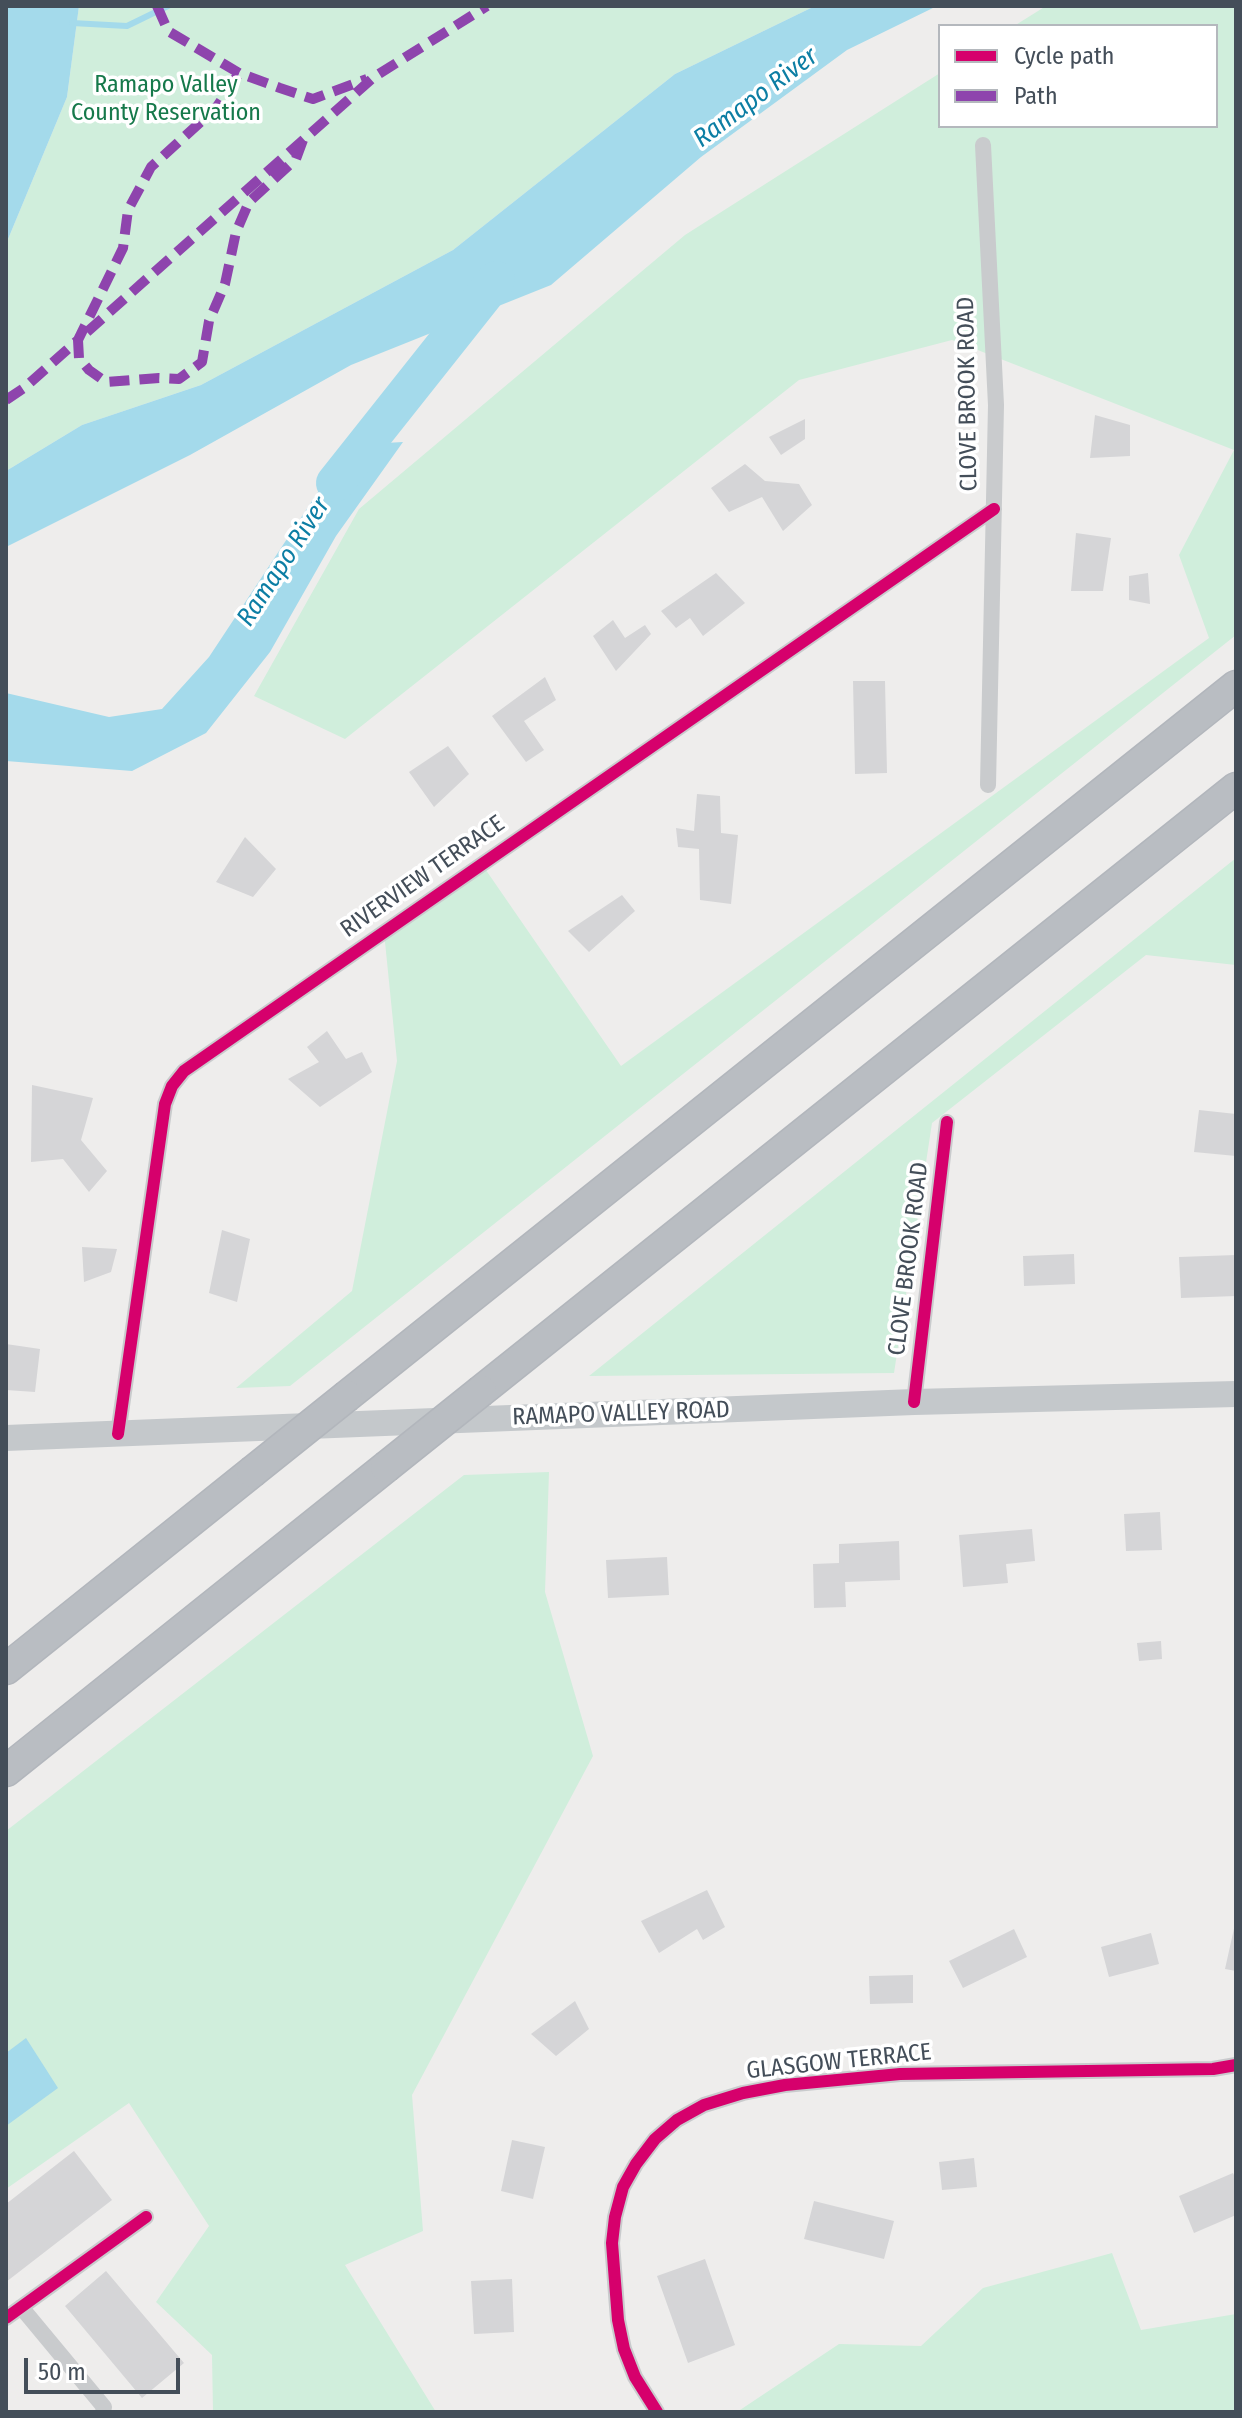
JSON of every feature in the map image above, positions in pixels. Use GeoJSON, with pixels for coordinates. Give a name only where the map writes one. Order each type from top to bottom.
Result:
{"type":"FeatureCollection","features":[{"type":"Feature","properties":{"kind":"highway"},"geometry":{"type":"LineString","coordinates":[[6,1669],[1236,686]]}},
{"type":"Feature","properties":{"kind":"highway"},"geometry":{"type":"LineString","coordinates":[[6,1771],[1236,788]]}},
{"type":"Feature","properties":{"kind":"main road","name":"RAMAPO VALLEY ROAD"},"geometry":{"type":"LineString","coordinates":[[6,1438],[914,1402],[1236,1394]]}},
{"type":"Feature","properties":{"kind":"street","name":"CLOVE BROOK ROAD"},"geometry":{"type":"LineString","coordinates":[[983,145],[996,405],[988,785]]}},
{"type":"Feature","properties":{"kind":"street","name":"RIVERVIEW TERRACE"},"geometry":{"type":"LineString","coordinates":[[118,1434],[165,1104],[172,1086],[184,1071],[994,509]]}},
{"type":"Feature","properties":{"kind":"street","name":"CLOVE BROOK ROAD"},"geometry":{"type":"LineString","coordinates":[[914,1402],[947,1122]]}},
{"type":"Feature","properties":{"kind":"street","name":"GLASGOW TERRACE"},"geometry":{"type":"LineString","coordinates":[[657,2412],[635,2377],[624,2349],[618,2320],[612,2243],[623,2187],[655,2139],[677,2120],[704,2105],[785,2085],[900,2074],[1213,2069],[1236,2065]]}},
{"type":"Feature","properties":{"kind":"street"},"geometry":{"type":"LineString","coordinates":[[6,2318],[146,2217]]}},
{"type":"Feature","properties":{"kind":"street"},"geometry":{"type":"LineString","coordinates":[[21,2307],[104,2407],[103,2412]]}},
{"type":"Feature","properties":{"kind":"green space","name":"Ramapo Valley County Reservation"},"geometry":{"type":"Polygon","coordinates":[[[79,6],[815,6],[675,74],[453,250],[201,385],[82,425],[6,471],[6,244],[67,97],[79,6]]]}},
{"type":"Feature","properties":{"kind":"green space"},"geometry":{"type":"Polygon","coordinates":[[[1046,6],[1236,6],[1236,635],[290,1386],[236,1388],[352,1291],[397,1061],[384,932],[479,860],[621,1066],[1209,638],[1179,555],[1234,450],[952,340],[799,380],[345,739],[254,696],[359,509],[685,235],[938,74],[938,128],[1218,128],[1218,24],[1017,24],[1046,6]]]}},
{"type":"Feature","properties":{"kind":"green space"},"geometry":{"type":"Polygon","coordinates":[[[1236,858],[1236,965],[1146,955],[932,1123],[894,1373],[589,1376],[1236,858]]]}},
{"type":"Feature","properties":{"kind":"green space"},"geometry":{"type":"Polygon","coordinates":[[[549,1472],[545,1592],[593,1756],[412,2095],[423,2231],[345,2265],[436,2412],[213,2412],[212,2355],[156,2302],[209,2226],[129,2103],[6,2189],[6,1831],[464,1475],[549,1472]]]}},
{"type":"Feature","properties":{"kind":"green space"},"geometry":{"type":"Polygon","coordinates":[[[1112,2253],[1141,2330],[1236,2314],[1236,2412],[737,2412],[839,2344],[921,2346],[983,2288],[1112,2253]]]}},
{"type":"Feature","properties":{"kind":"water"},"geometry":{"type":"Polygon","coordinates":[[[6,6],[79,6],[67,97],[6,244],[6,6]]]}},
{"type":"Feature","properties":{"kind":"water"},"geometry":{"type":"Polygon","coordinates":[[[815,6],[937,6],[847,50],[701,157],[551,285],[351,365],[190,455],[6,547],[6,471],[82,425],[201,385],[453,250],[675,74],[815,6]]]}},
{"type":"Feature","properties":{"kind":"water"},"geometry":{"type":"Polygon","coordinates":[[[403,442],[336,536],[270,652],[206,733],[132,771],[6,761],[6,693],[109,717],[162,709],[209,657],[349,445],[403,442]]]}},
{"type":"Feature","properties":{"kind":"water"},"geometry":{"type":"Polygon","coordinates":[[[26,2038],[58,2088],[6,2126],[6,2053],[26,2038]]]}},
{"type":"Feature","properties":{"kind":"building"},"geometry":{"type":"Polygon","coordinates":[[[1095,415],[1130,425],[1130,456],[1090,458],[1095,415]]]}},
{"type":"Feature","properties":{"kind":"building"},"geometry":{"type":"Polygon","coordinates":[[[805,419],[805,439],[781,455],[769,437],[805,419]]]}},
{"type":"Feature","properties":{"kind":"building"},"geometry":{"type":"Polygon","coordinates":[[[745,464],[765,481],[799,484],[812,505],[783,531],[762,497],[729,512],[711,488],[745,464]]]}},
{"type":"Feature","properties":{"kind":"building"},"geometry":{"type":"Polygon","coordinates":[[[1076,533],[1111,538],[1103,591],[1071,591],[1076,533]]]}},
{"type":"Feature","properties":{"kind":"building"},"geometry":{"type":"Polygon","coordinates":[[[716,573],[745,603],[703,636],[690,618],[676,628],[661,611],[716,573]]]}},
{"type":"Feature","properties":{"kind":"building"},"geometry":{"type":"Polygon","coordinates":[[[1148,573],[1150,604],[1129,600],[1129,576],[1148,573]]]}},
{"type":"Feature","properties":{"kind":"building"},"geometry":{"type":"Polygon","coordinates":[[[613,620],[625,638],[645,625],[651,634],[616,671],[593,636],[613,620]]]}},
{"type":"Feature","properties":{"kind":"building"},"geometry":{"type":"Polygon","coordinates":[[[545,677],[556,700],[524,721],[544,750],[526,762],[492,716],[545,677]]]}},
{"type":"Feature","properties":{"kind":"building"},"geometry":{"type":"Polygon","coordinates":[[[853,681],[885,681],[887,773],[855,774],[853,681]]]}},
{"type":"Feature","properties":{"kind":"building"},"geometry":{"type":"Polygon","coordinates":[[[448,746],[469,774],[434,807],[409,772],[448,746]]]}},
{"type":"Feature","properties":{"kind":"building"},"geometry":{"type":"Polygon","coordinates":[[[697,794],[720,796],[721,833],[738,835],[731,904],[700,900],[699,849],[678,847],[676,828],[694,831],[697,794]]]}},
{"type":"Feature","properties":{"kind":"building"},"geometry":{"type":"Polygon","coordinates":[[[245,837],[276,869],[253,897],[216,882],[245,837]]]}},
{"type":"Feature","properties":{"kind":"building"},"geometry":{"type":"Polygon","coordinates":[[[622,895],[635,911],[589,952],[568,931],[622,895]]]}},
{"type":"Feature","properties":{"kind":"building"},"geometry":{"type":"Polygon","coordinates":[[[327,1031],[346,1059],[362,1052],[372,1072],[320,1107],[288,1079],[319,1062],[307,1047],[327,1031]]]}},
{"type":"Feature","properties":{"kind":"building"},"geometry":{"type":"Polygon","coordinates":[[[32,1085],[93,1098],[81,1140],[107,1171],[89,1192],[63,1159],[31,1162],[32,1085]]]}},
{"type":"Feature","properties":{"kind":"building"},"geometry":{"type":"Polygon","coordinates":[[[1199,1110],[1236,1114],[1236,1156],[1194,1152],[1199,1110]]]}},
{"type":"Feature","properties":{"kind":"building"},"geometry":{"type":"Polygon","coordinates":[[[222,1230],[250,1239],[237,1302],[209,1293],[222,1230]]]}},
{"type":"Feature","properties":{"kind":"building"},"geometry":{"type":"Polygon","coordinates":[[[82,1247],[117,1249],[111,1272],[84,1282],[82,1247]]]}},
{"type":"Feature","properties":{"kind":"building"},"geometry":{"type":"Polygon","coordinates":[[[1074,1254],[1075,1284],[1024,1286],[1023,1256],[1074,1254]]]}},
{"type":"Feature","properties":{"kind":"building"},"geometry":{"type":"Polygon","coordinates":[[[1236,1255],[1236,1296],[1181,1298],[1179,1257],[1236,1255]]]}},
{"type":"Feature","properties":{"kind":"building"},"geometry":{"type":"Polygon","coordinates":[[[6,1344],[40,1349],[35,1392],[6,1390],[6,1344]]]}},
{"type":"Feature","properties":{"kind":"building"},"geometry":{"type":"Polygon","coordinates":[[[1160,1512],[1162,1550],[1126,1551],[1124,1514],[1160,1512]]]}},
{"type":"Feature","properties":{"kind":"building"},"geometry":{"type":"Polygon","coordinates":[[[1032,1529],[1035,1561],[1006,1564],[1008,1583],[963,1587],[959,1535],[1032,1529]]]}},
{"type":"Feature","properties":{"kind":"building"},"geometry":{"type":"Polygon","coordinates":[[[899,1541],[900,1580],[845,1582],[846,1607],[814,1608],[813,1564],[839,1563],[839,1544],[899,1541]]]}},
{"type":"Feature","properties":{"kind":"building"},"geometry":{"type":"Polygon","coordinates":[[[667,1557],[669,1595],[608,1598],[606,1560],[667,1557]]]}},
{"type":"Feature","properties":{"kind":"building"},"geometry":{"type":"Polygon","coordinates":[[[1161,1641],[1162,1659],[1139,1661],[1137,1643],[1161,1641]]]}},
{"type":"Feature","properties":{"kind":"building"},"geometry":{"type":"Polygon","coordinates":[[[707,1890],[725,1927],[703,1940],[697,1929],[659,1953],[641,1921],[707,1890]]]}},
{"type":"Feature","properties":{"kind":"building"},"geometry":{"type":"Polygon","coordinates":[[[1236,1924],[1236,1971],[1225,1969],[1236,1924]]]}},
{"type":"Feature","properties":{"kind":"building"},"geometry":{"type":"Polygon","coordinates":[[[1014,1929],[1027,1957],[963,1988],[949,1961],[1014,1929]]]}},
{"type":"Feature","properties":{"kind":"building"},"geometry":{"type":"Polygon","coordinates":[[[1151,1933],[1159,1964],[1109,1977],[1101,1947],[1151,1933]]]}},
{"type":"Feature","properties":{"kind":"building"},"geometry":{"type":"Polygon","coordinates":[[[913,1975],[913,2003],[870,2004],[869,1976],[913,1975]]]}},
{"type":"Feature","properties":{"kind":"building"},"geometry":{"type":"Polygon","coordinates":[[[575,2001],[589,2029],[556,2056],[531,2034],[575,2001]]]}},
{"type":"Feature","properties":{"kind":"building"},"geometry":{"type":"Polygon","coordinates":[[[512,2140],[545,2147],[533,2199],[501,2191],[512,2140]]]}},
{"type":"Feature","properties":{"kind":"building"},"geometry":{"type":"Polygon","coordinates":[[[74,2151],[112,2200],[6,2282],[6,2204],[74,2151]]]}},
{"type":"Feature","properties":{"kind":"building"},"geometry":{"type":"Polygon","coordinates":[[[974,2158],[977,2187],[942,2190],[939,2162],[974,2158]]]}},
{"type":"Feature","properties":{"kind":"building"},"geometry":{"type":"Polygon","coordinates":[[[1233,2173],[1236,2179],[1236,2215],[1194,2233],[1179,2196],[1233,2173]]]}},
{"type":"Feature","properties":{"kind":"building"},"geometry":{"type":"Polygon","coordinates":[[[814,2201],[894,2221],[884,2259],[804,2239],[814,2201]]]}},
{"type":"Feature","properties":{"kind":"building"},"geometry":{"type":"Polygon","coordinates":[[[705,2259],[735,2345],[688,2363],[657,2276],[705,2259]]]}},
{"type":"Feature","properties":{"kind":"building"},"geometry":{"type":"Polygon","coordinates":[[[106,2271],[184,2363],[142,2398],[65,2306],[106,2271]]]}},
{"type":"Feature","properties":{"kind":"building"},"geometry":{"type":"Polygon","coordinates":[[[512,2279],[514,2332],[474,2334],[471,2281],[512,2279]]]}},
{"type":"Feature","properties":{"kind":"waterway"},"geometry":{"type":"LineString","coordinates":[[72,23],[127,26],[168,6]]}},
{"type":"Feature","properties":{"kind":"waterway","name":"Ramapo River"},"geometry":{"type":"LineString","coordinates":[[335,483],[496,280]]}},
{"type":"Feature","properties":{"kind":"marked path"},"geometry":{"type":"LineString","coordinates":[[157,6],[168,31],[239,73],[280,88],[313,99],[367,79]]}},
{"type":"Feature","properties":{"kind":"marked path"},"geometry":{"type":"LineString","coordinates":[[303,140],[296,159],[249,202],[236,232],[225,284],[209,321],[202,362],[179,379],[106,382],[89,370],[79,358],[78,340],[374,77],[487,6]]}},
{"type":"Feature","properties":{"kind":"marked path"},"geometry":{"type":"LineString","coordinates":[[6,400],[78,340],[123,248],[128,210],[151,167],[216,108],[239,73]]}},
{"type":"Feature","properties":{"kind":"cycle path"},"geometry":{"type":"LineString","coordinates":[[118,1434],[165,1104],[172,1086],[184,1071],[994,509]]}},
{"type":"Feature","properties":{"kind":"cycle path"},"geometry":{"type":"LineString","coordinates":[[914,1402],[947,1122]]}},
{"type":"Feature","properties":{"kind":"cycle path"},"geometry":{"type":"LineString","coordinates":[[657,2412],[635,2377],[624,2349],[618,2320],[612,2243],[623,2187],[655,2139],[677,2120],[704,2105],[785,2085],[900,2074],[1213,2069],[1236,2065]]}},
{"type":"Feature","properties":{"kind":"cycle path"},"geometry":{"type":"LineString","coordinates":[[6,2318],[146,2217]]}}]}
